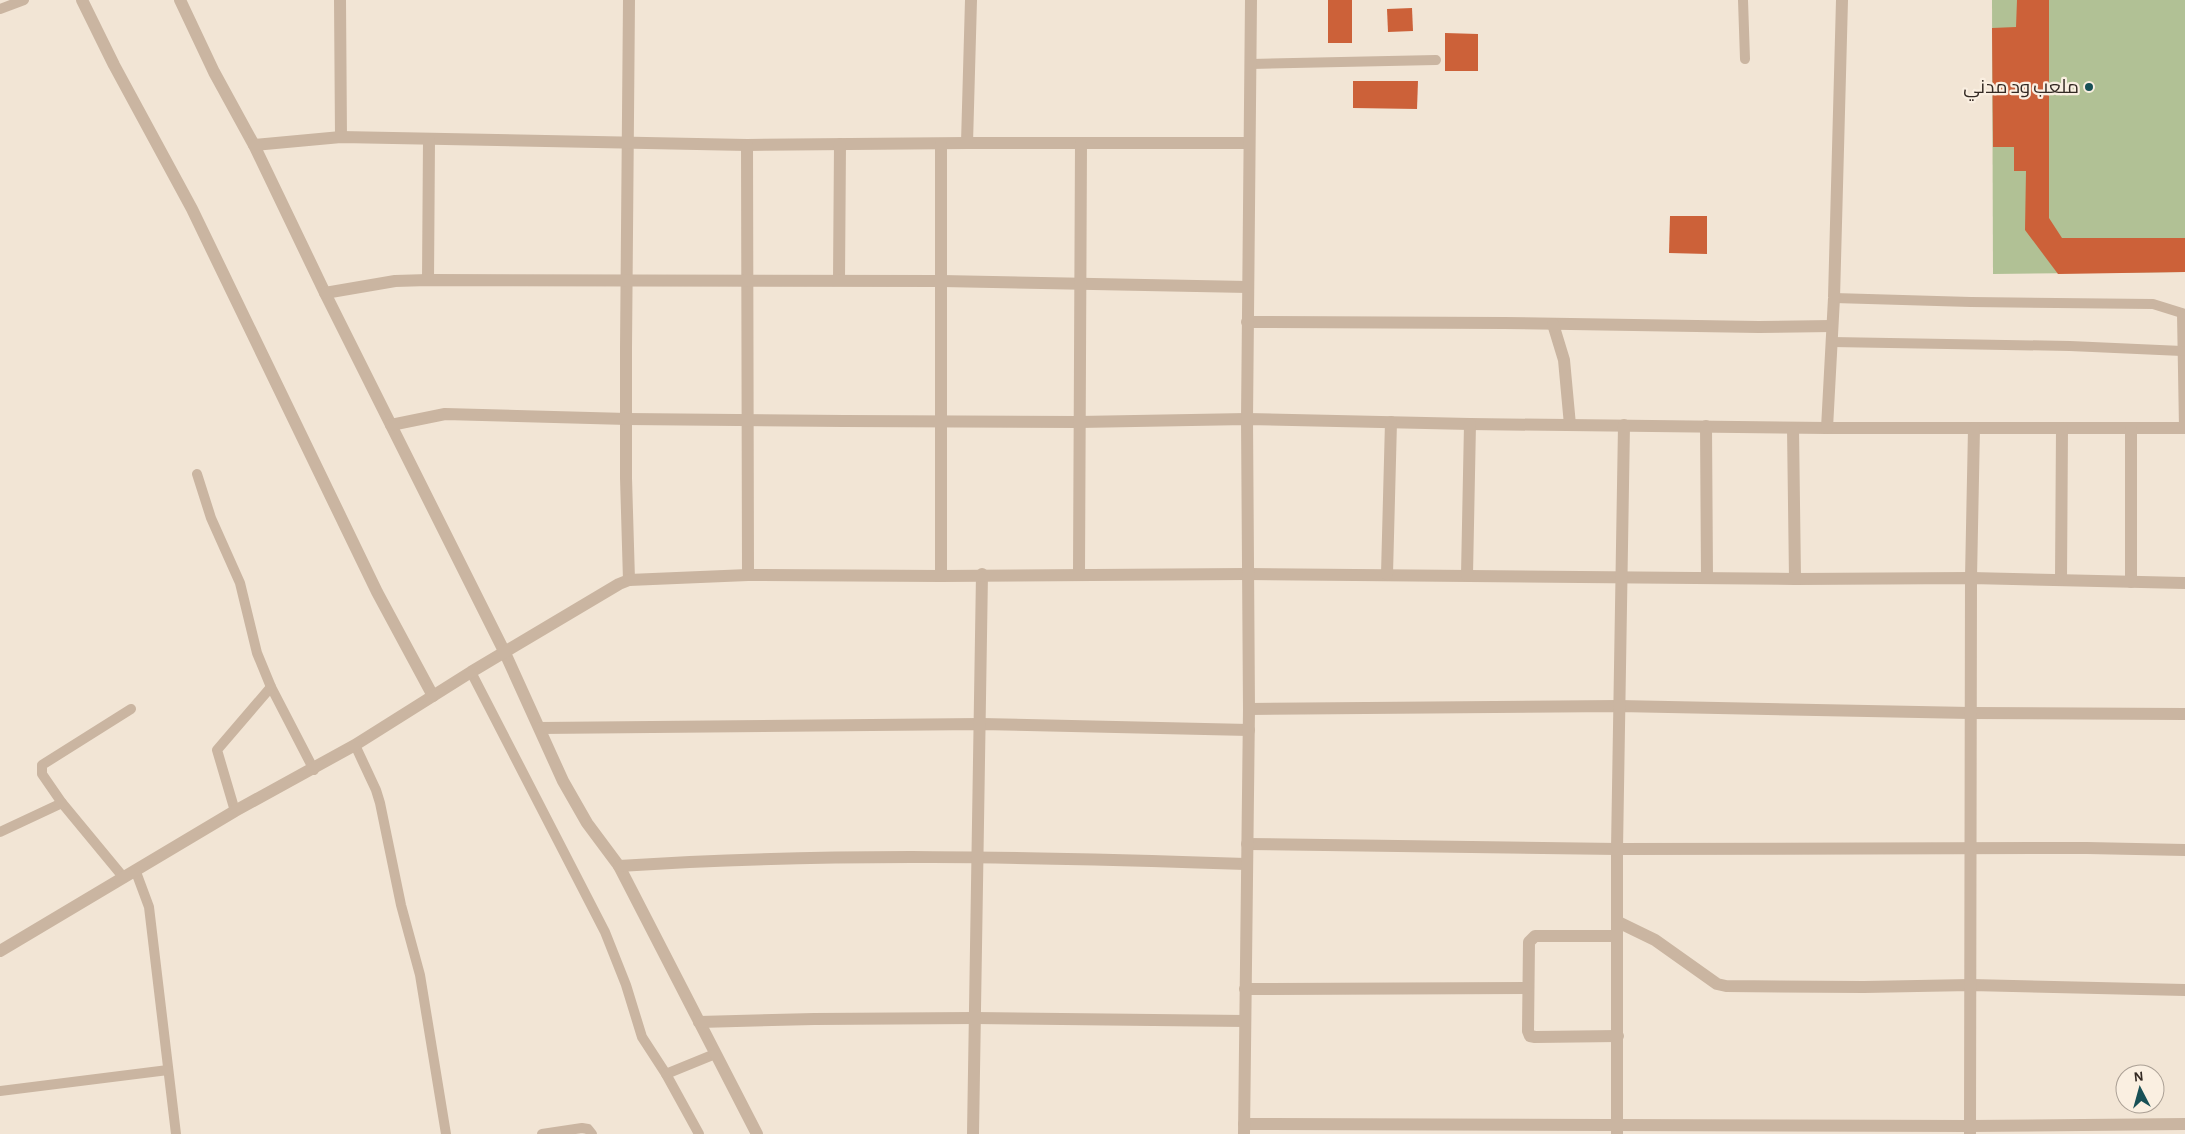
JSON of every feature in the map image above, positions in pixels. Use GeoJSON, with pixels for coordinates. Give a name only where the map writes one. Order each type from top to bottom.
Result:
{"type":"FeatureCollection","features":[{"type":"Feature","properties":{"kind":"street"},"geometry":{"type":"LineString","coordinates":[[82,0],[114,65],[192,209],[377,592],[433,696]]}},
{"type":"Feature","properties":{"kind":"street"},"geometry":{"type":"LineString","coordinates":[[180,0],[214,72],[254,145],[325,293],[505,653],[563,780],[587,823],[619,866],[757,1134]]}},
{"type":"Feature","properties":{"kind":"street"},"geometry":{"type":"LineString","coordinates":[[340,0],[341,137]]}},
{"type":"Feature","properties":{"kind":"street"},"geometry":{"type":"LineString","coordinates":[[629,0],[626,280],[626,478],[629,580]]}},
{"type":"Feature","properties":{"kind":"street"},"geometry":{"type":"LineString","coordinates":[[967,143],[970,0]]}},
{"type":"Feature","properties":{"kind":"street"},"geometry":{"type":"LineString","coordinates":[[1251,0],[1247,322],[1249,730],[1244,1129],[1970,1130],[2185,1124]]}},
{"type":"Feature","properties":{"kind":"street"},"geometry":{"type":"LineString","coordinates":[[1828,428],[1834,298],[1842,0]]}},
{"type":"Feature","properties":{"kind":"street"},"geometry":{"type":"LineString","coordinates":[[254,145],[341,137],[747,145],[1249,143]]}},
{"type":"Feature","properties":{"kind":"street"},"geometry":{"type":"LineString","coordinates":[[428,280],[429,140]]}},
{"type":"Feature","properties":{"kind":"street"},"geometry":{"type":"LineString","coordinates":[[839,280],[840,144]]}},
{"type":"Feature","properties":{"kind":"street"},"geometry":{"type":"LineString","coordinates":[[941,144],[941,576]]}},
{"type":"Feature","properties":{"kind":"street"},"geometry":{"type":"LineString","coordinates":[[1079,574],[1081,144]]}},
{"type":"Feature","properties":{"kind":"street"},"geometry":{"type":"LineString","coordinates":[[747,145],[749,279],[748,575]]}},
{"type":"Feature","properties":{"kind":"street"},"geometry":{"type":"LineString","coordinates":[[325,293],[395,281],[428,280],[749,279],[1248,287]]}},
{"type":"Feature","properties":{"kind":"street"},"geometry":{"type":"LineString","coordinates":[[1247,322],[1553,324],[1759,328],[1832,326]]}},
{"type":"Feature","properties":{"kind":"street"},"geometry":{"type":"LineString","coordinates":[[1553,324],[1564,360],[1570,424]]}},
{"type":"Feature","properties":{"kind":"street"},"geometry":{"type":"LineString","coordinates":[[391,425],[445,414],[748,420],[1079,422],[1247,418],[1470,424],[1792,428],[2184,428]]}},
{"type":"Feature","properties":{"kind":"street"},"geometry":{"type":"LineString","coordinates":[[1387,574],[1391,422]]}},
{"type":"Feature","properties":{"kind":"street"},"geometry":{"type":"LineString","coordinates":[[1467,575],[1470,424]]}},
{"type":"Feature","properties":{"kind":"street"},"geometry":{"type":"LineString","coordinates":[[1617,1129],[1618,706],[1624,425]]}},
{"type":"Feature","properties":{"kind":"street"},"geometry":{"type":"LineString","coordinates":[[1706,426],[1707,578]]}},
{"type":"Feature","properties":{"kind":"street"},"geometry":{"type":"LineString","coordinates":[[1792,428],[1795,579]]}},
{"type":"Feature","properties":{"kind":"street"},"geometry":{"type":"LineString","coordinates":[[1970,1130],[1970,713],[1974,428]]}},
{"type":"Feature","properties":{"kind":"street"},"geometry":{"type":"LineString","coordinates":[[2062,428],[2062,580]]}},
{"type":"Feature","properties":{"kind":"street"},"geometry":{"type":"LineString","coordinates":[[2131,429],[2131,582]]}},
{"type":"Feature","properties":{"kind":"street"},"geometry":{"type":"LineString","coordinates":[[973,1134],[982,574]]}},
{"type":"Feature","properties":{"kind":"street"},"geometry":{"type":"LineString","coordinates":[[0,951],[136,872],[235,811],[314,770],[471,672],[619,584],[629,580],[748,575],[1387,574],[1795,579],[1971,578],[2185,583]]}},
{"type":"Feature","properties":{"kind":"street"},"geometry":{"type":"LineString","coordinates":[[1249,709],[1618,706],[1970,713],[2185,714]]}},
{"type":"Feature","properties":{"kind":"street"},"geometry":{"type":"LineString","coordinates":[[540,728],[981,724],[1249,730]]}},
{"type":"Feature","properties":{"kind":"street"},"geometry":{"type":"LineString","coordinates":[[1247,844],[1617,849],[1971,850],[2087,848],[2185,850]]}},
{"type":"Feature","properties":{"kind":"street"},"geometry":{"type":"LineString","coordinates":[[619,866],[706,860],[978,856],[1246,864]]}},
{"type":"Feature","properties":{"kind":"street"},"geometry":{"type":"LineString","coordinates":[[1618,922],[1655,940],[1717,984],[1726,986],[1864,987],[1971,985],[2185,990]]}},
{"type":"Feature","properties":{"kind":"street"},"geometry":{"type":"LineString","coordinates":[[1617,936],[1535,936],[1531,938],[1528,942],[1527,988],[1528,1031],[1530,1036],[1618,1036]]}},
{"type":"Feature","properties":{"kind":"street"},"geometry":{"type":"LineString","coordinates":[[1245,989],[1527,988]]}},
{"type":"Feature","properties":{"kind":"street"},"geometry":{"type":"LineString","coordinates":[[699,1022],[975,1018],[1245,1021]]}},
{"type":"Feature","properties":{"kind":"lane"},"geometry":{"type":"LineString","coordinates":[[0,9],[24,0]]}},
{"type":"Feature","properties":{"kind":"lane"},"geometry":{"type":"LineString","coordinates":[[1743,0],[1745,59]]}},
{"type":"Feature","properties":{"kind":"lane"},"geometry":{"type":"LineString","coordinates":[[1251,64],[1436,60]]}},
{"type":"Feature","properties":{"kind":"lane"},"geometry":{"type":"LineString","coordinates":[[1834,298],[2153,304],[2169,308],[2184,314],[2182,351],[2184,428]]}},
{"type":"Feature","properties":{"kind":"lane"},"geometry":{"type":"LineString","coordinates":[[1832,342],[2070,346],[2182,351]]}},
{"type":"Feature","properties":{"kind":"lane"},"geometry":{"type":"LineString","coordinates":[[196,474],[211,518],[240,583],[257,653],[271,687],[314,770]]}},
{"type":"Feature","properties":{"kind":"lane"},"geometry":{"type":"LineString","coordinates":[[471,672],[605,932],[626,985],[642,1037],[666,1074],[699,1134]]}},
{"type":"Feature","properties":{"kind":"lane"},"geometry":{"type":"LineString","coordinates":[[235,811],[217,750],[271,687]]}},
{"type":"Feature","properties":{"kind":"lane"},"geometry":{"type":"LineString","coordinates":[[124,878],[62,802],[42,774],[42,766],[131,709]]}},
{"type":"Feature","properties":{"kind":"lane"},"geometry":{"type":"LineString","coordinates":[[354,746],[376,790],[380,804],[401,905],[420,975],[446,1134]]}},
{"type":"Feature","properties":{"kind":"lane"},"geometry":{"type":"LineString","coordinates":[[0,832],[62,802]]}},
{"type":"Feature","properties":{"kind":"lane"},"geometry":{"type":"LineString","coordinates":[[136,872],[149,906],[176,1134]]}},
{"type":"Feature","properties":{"kind":"lane"},"geometry":{"type":"LineString","coordinates":[[666,1074],[715,1054]]}},
{"type":"Feature","properties":{"kind":"lane"},"geometry":{"type":"LineString","coordinates":[[0,1091],[168,1070]]}},
{"type":"Feature","properties":{"kind":"lane"},"geometry":{"type":"LineString","coordinates":[[542,1134],[582,1128],[588,1129],[592,1134]]}},
{"type":"Feature","properties":{"kind":"green space","name":"ملعب ود مدني"},"geometry":{"type":"Polygon","coordinates":[[[1992,0],[2185,0],[2185,272],[1993,274],[1992,0]]]}},
{"type":"Feature","properties":{"kind":"building"},"geometry":{"type":"Polygon","coordinates":[[[1328,0],[1352,0],[1352,43],[1328,43],[1328,0]]]}},
{"type":"Feature","properties":{"kind":"building"},"geometry":{"type":"Polygon","coordinates":[[[2017,0],[2049,0],[2049,218],[2062,238],[2185,238],[2185,272],[2058,274],[2025,230],[2026,171],[2014,171],[2014,147],[1993,147],[1992,28],[2016,27],[2017,0]]]}},
{"type":"Feature","properties":{"kind":"building"},"geometry":{"type":"Polygon","coordinates":[[[1412,8],[1413,31],[1388,32],[1387,9],[1412,8]]]}},
{"type":"Feature","properties":{"kind":"building"},"geometry":{"type":"Polygon","coordinates":[[[1445,33],[1478,34],[1478,71],[1445,71],[1445,33]]]}},
{"type":"Feature","properties":{"kind":"building"},"geometry":{"type":"Polygon","coordinates":[[[1353,81],[1418,81],[1417,109],[1353,108],[1353,81]]]}},
{"type":"Feature","properties":{"kind":"building"},"geometry":{"type":"Polygon","coordinates":[[[1670,216],[1707,216],[1707,254],[1669,253],[1670,216]]]}},
{"type":"Feature","properties":{"kind":"place","name":"ملعب ود مدني"},"geometry":{"type":"Point","coordinates":[2089,87]}}]}
